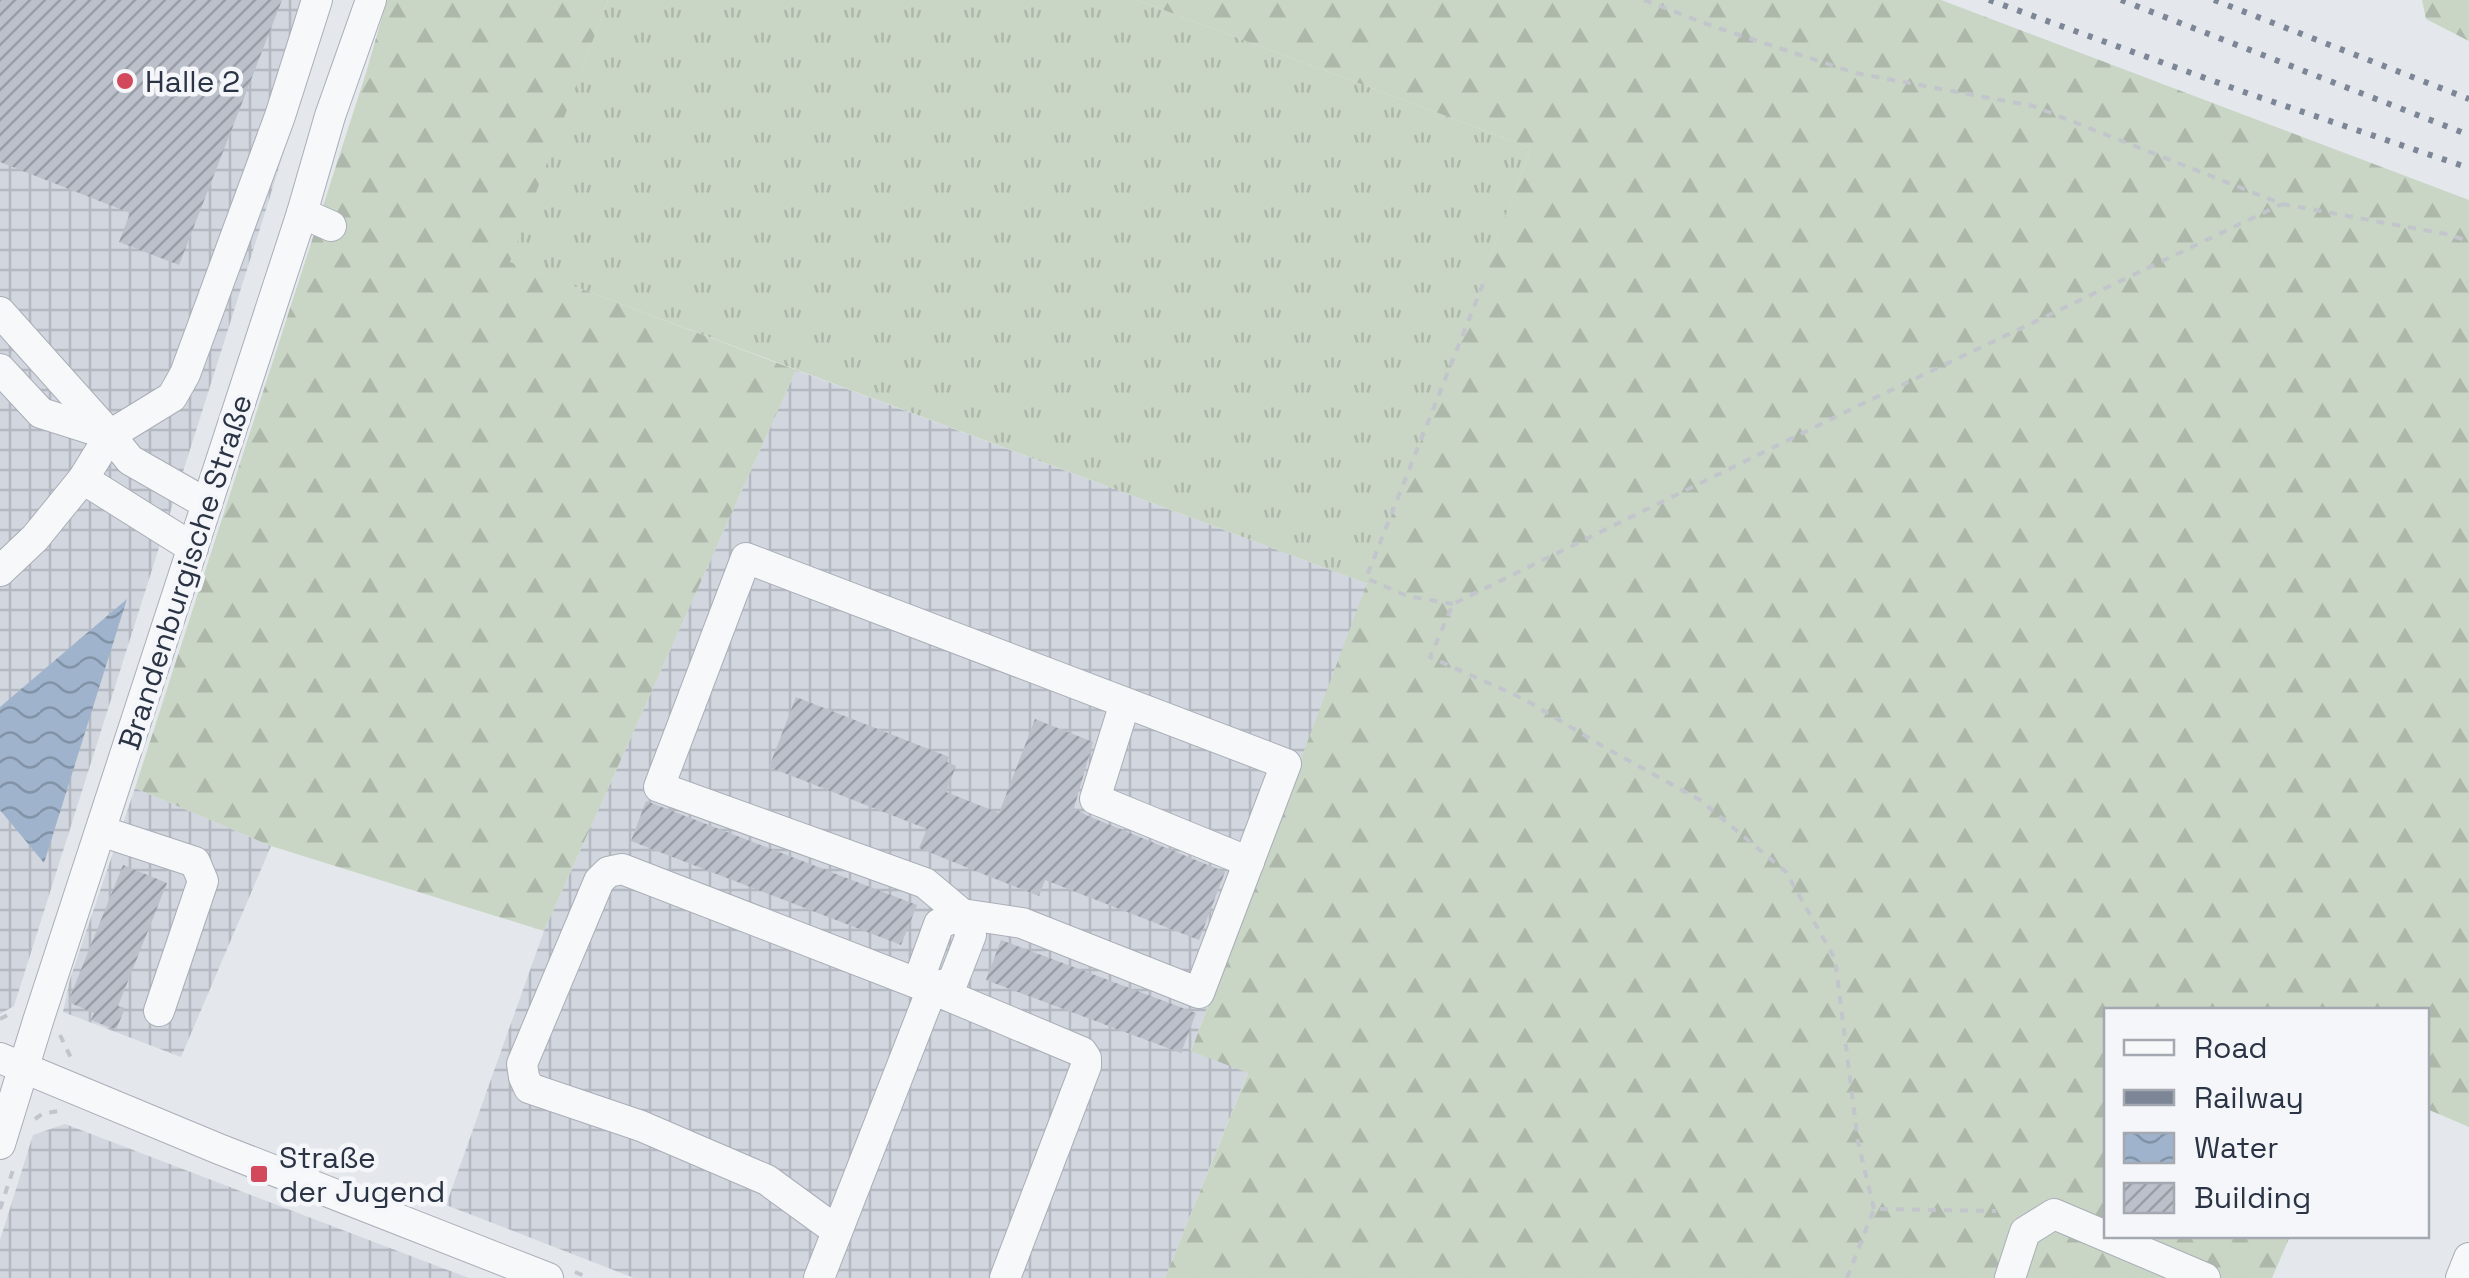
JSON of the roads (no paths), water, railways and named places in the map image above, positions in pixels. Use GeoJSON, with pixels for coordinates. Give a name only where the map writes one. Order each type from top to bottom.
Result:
{"type":"FeatureCollection","features":[{"type":"Feature","properties":{"kind":"street"},"geometry":{"type":"LineString","coordinates":[[0,571],[35,538],[83,478],[110,434],[172,397],[185,374],[280,116],[317,0]]}},
{"type":"Feature","properties":{"kind":"street","name":"Brandenburgische Straße"},"geometry":{"type":"LineString","coordinates":[[0,1144],[12,1062],[102,832],[330,116],[371,0]]}},
{"type":"Feature","properties":{"kind":"street"},"geometry":{"type":"LineString","coordinates":[[302,213],[331,226]]}},
{"type":"Feature","properties":{"kind":"street"},"geometry":{"type":"LineString","coordinates":[[0,312],[130,460],[207,504]]}},
{"type":"Feature","properties":{"kind":"street"},"geometry":{"type":"LineString","coordinates":[[0,369],[41,413],[110,434]]}},
{"type":"Feature","properties":{"kind":"street"},"geometry":{"type":"LineString","coordinates":[[83,478],[194,548]]}},
{"type":"Feature","properties":{"kind":"street"},"geometry":{"type":"LineString","coordinates":[[819,1278],[932,989],[953,981],[971,934],[962,914],[924,883],[659,787],[746,558],[1286,764],[1199,993],[1022,923],[962,914]]}},
{"type":"Feature","properties":{"kind":"street"},"geometry":{"type":"LineString","coordinates":[[1125,703],[1095,799],[1249,862]]}},
{"type":"Feature","properties":{"kind":"street"},"geometry":{"type":"LineString","coordinates":[[102,832],[195,862],[203,880],[158,1011]]}},
{"type":"Feature","properties":{"kind":"street"},"geometry":{"type":"LineString","coordinates":[[837,1231],[767,1180],[641,1126],[529,1088],[522,1064],[599,881],[608,872],[622,869],[932,989],[1082,1052],[1086,1066],[1005,1278]]}},
{"type":"Feature","properties":{"kind":"street"},"geometry":{"type":"LineString","coordinates":[[12,1062],[529,1274]]}},
{"type":"Feature","properties":{"kind":"street"},"geometry":{"type":"LineString","coordinates":[[2010,1278],[2025,1232],[2054,1214],[2104,1235]]}},
{"type":"Feature","properties":{"kind":"street"},"geometry":{"type":"LineString","coordinates":[[2111,1238],[2206,1278]]}},
{"type":"Feature","properties":{"kind":"street"},"geometry":{"type":"LineString","coordinates":[[2461,1278],[2469,1258]]}},
{"type":"Feature","properties":{"kind":"water"},"geometry":{"type":"Polygon","coordinates":[[[127,599],[44,863],[0,810],[0,707],[127,599]]]}},
{"type":"Feature","properties":{"kind":"railway"},"geometry":{"type":"LineString","coordinates":[[1989,0],[2469,168]]}},
{"type":"Feature","properties":{"kind":"railway"},"geometry":{"type":"LineString","coordinates":[[2121,0],[2469,135]]}},
{"type":"Feature","properties":{"kind":"railway"},"geometry":{"type":"LineString","coordinates":[[2214,0],[2469,99]]}},
{"type":"Feature","properties":{"kind":"place","name":"Halle 2"},"geometry":{"type":"Point","coordinates":[125,81]}},
{"type":"Feature","properties":{"kind":"place","name":"Straße der Jugend"},"geometry":{"type":"Point","coordinates":[259,1174]}}]}
